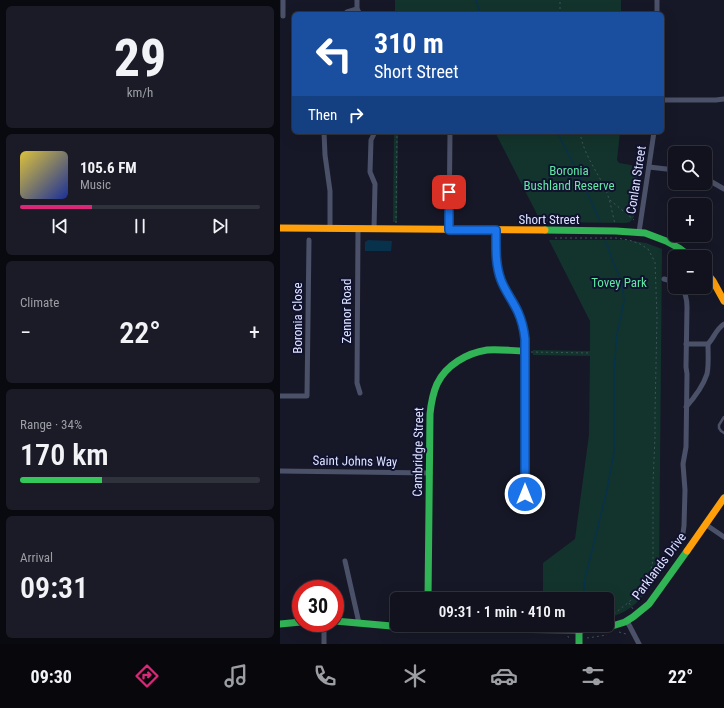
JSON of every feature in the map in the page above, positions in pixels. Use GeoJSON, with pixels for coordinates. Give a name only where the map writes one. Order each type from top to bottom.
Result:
{"type":"FeatureCollection","features":[{"type":"Feature","properties":{"kind":"street"},"geometry":{"type":"LineString","coordinates":[[347,12],[358,12],[357,0]]}},
{"type":"Feature","properties":{"kind":"street"},"geometry":{"type":"LineString","coordinates":[[657,0],[657,12]]}},
{"type":"Feature","properties":{"kind":"street"},"geometry":{"type":"LineString","coordinates":[[282,3],[283,16]]}},
{"type":"Feature","properties":{"kind":"street"},"geometry":{"type":"LineString","coordinates":[[664,100],[724,99]]}},
{"type":"Feature","properties":{"kind":"street"},"geometry":{"type":"LineString","coordinates":[[324,134],[325,155],[330,191],[330,229]]}},
{"type":"Feature","properties":{"kind":"street"},"geometry":{"type":"LineString","coordinates":[[374,134],[371,140],[370,172],[375,184],[374,229]]}},
{"type":"Feature","properties":{"kind":"street"},"geometry":{"type":"LineString","coordinates":[[449,230],[450,134]]}},
{"type":"Feature","properties":{"kind":"street","name":"Conlan Street"},"geometry":{"type":"LineString","coordinates":[[639,232],[654,134]]}},
{"type":"Feature","properties":{"kind":"street"},"geometry":{"type":"LineString","coordinates":[[649,167],[668,169]]}},
{"type":"Feature","properties":{"kind":"street"},"geometry":{"type":"LineString","coordinates":[[712,182],[724,189]]}},
{"type":"Feature","properties":{"kind":"street","name":"Short Street"},"geometry":{"type":"LineString","coordinates":[[280,228],[639,232],[662,239],[680,250]]}},
{"type":"Feature","properties":{"kind":"street","name":"Zennor Road"},"geometry":{"type":"LineString","coordinates":[[358,230],[357,383],[360,393]]}},
{"type":"Feature","properties":{"kind":"street"},"geometry":{"type":"LineString","coordinates":[[496,230],[497,262],[500,278],[519,313],[525,339],[525,494]]}},
{"type":"Feature","properties":{"kind":"street","name":"Boronia Close"},"geometry":{"type":"LineString","coordinates":[[280,396],[307,396],[309,240]]}},
{"type":"Feature","properties":{"kind":"street"},"geometry":{"type":"LineString","coordinates":[[664,279],[668,280]]}},
{"type":"Feature","properties":{"kind":"street"},"geometry":{"type":"LineString","coordinates":[[712,280],[724,301]]}},
{"type":"Feature","properties":{"kind":"street"},"geometry":{"type":"LineString","coordinates":[[677,541],[684,526],[685,490],[683,464],[686,447],[687,300],[685,294]]}},
{"type":"Feature","properties":{"kind":"street"},"geometry":{"type":"LineString","coordinates":[[686,407],[704,382],[707,372],[708,344],[711,342],[720,326],[724,324]]}},
{"type":"Feature","properties":{"kind":"street"},"geometry":{"type":"LineString","coordinates":[[686,344],[708,344]]}},
{"type":"Feature","properties":{"kind":"street","name":"Cambridge Street"},"geometry":{"type":"LineString","coordinates":[[428,592],[430,414],[432,398],[437,383],[456,361],[471,354],[487,350],[525,351]]}},
{"type":"Feature","properties":{"kind":"street","name":"Saint Johns Way"},"geometry":{"type":"LineString","coordinates":[[280,471],[430,473]]}},
{"type":"Feature","properties":{"kind":"street","name":"Parklands Drive"},"geometry":{"type":"LineString","coordinates":[[614,626],[627,621],[649,604],[724,498]]}},
{"type":"Feature","properties":{"kind":"street"},"geometry":{"type":"LineString","coordinates":[[705,524],[724,537]]}},
{"type":"Feature","properties":{"kind":"street"},"geometry":{"type":"LineString","coordinates":[[345,561],[358,622]]}},
{"type":"Feature","properties":{"kind":"street","name":"Parklands Drive"},"geometry":{"type":"LineString","coordinates":[[344,621],[390,625]]}},
{"type":"Feature","properties":{"kind":"street"},"geometry":{"type":"LineString","coordinates":[[627,621],[639,644]]}},
{"type":"Feature","properties":{"kind":"street"},"geometry":{"type":"LineString","coordinates":[[280,624],[292,623]]}},
{"type":"Feature","properties":{"kind":"street"},"geometry":{"type":"LineString","coordinates":[[324,632],[324,644]]}},
{"type":"Feature","properties":{"kind":"street"},"geometry":{"type":"LineString","coordinates":[[579,632],[579,644]]}},
{"type":"Feature","properties":{"kind":"lane"},"geometry":{"type":"LineString","coordinates":[[724,417],[719,425],[719,428],[724,433]]}},
{"type":"Feature","properties":{"kind":"path"},"geometry":{"type":"LineString","coordinates":[[560,0],[560,12]]}},
{"type":"Feature","properties":{"kind":"path"},"geometry":{"type":"LineString","coordinates":[[396,229],[397,134]]}},
{"type":"Feature","properties":{"kind":"path"},"geometry":{"type":"LineString","coordinates":[[580,134],[586,152],[606,190],[615,224]]}},
{"type":"Feature","properties":{"kind":"path"},"geometry":{"type":"LineString","coordinates":[[609,200],[634,220]]}},
{"type":"Feature","properties":{"kind":"path"},"geometry":{"type":"LineString","coordinates":[[555,238],[616,238],[634,242],[648,249],[655,262],[657,317],[653,484],[653,560],[650,574],[642,588],[629,602],[614,614]]}},
{"type":"Feature","properties":{"kind":"path"},"geometry":{"type":"LineString","coordinates":[[525,351],[590,353]]}},
{"type":"Feature","properties":{"kind":"path"},"geometry":{"type":"LineString","coordinates":[[629,602],[634,610]]}},
{"type":"Feature","properties":{"kind":"path"},"geometry":{"type":"LineString","coordinates":[[617,631],[628,634]]}},
{"type":"Feature","properties":{"kind":"path"},"geometry":{"type":"LineString","coordinates":[[587,638],[609,634]]}},
{"type":"Feature","properties":{"kind":"green space"},"geometry":{"type":"Polygon","coordinates":[[[395,0],[621,0],[621,12],[395,12],[395,0]]]}},
{"type":"Feature","properties":{"kind":"green space"},"geometry":{"type":"Polygon","coordinates":[[[394,134],[398,134],[397,222],[393,222],[394,134]]]}},
{"type":"Feature","properties":{"kind":"green space","name":"Boronia Bushland Reserve"},"geometry":{"type":"Polygon","coordinates":[[[496,134],[620,134],[617,160],[619,163],[642,167],[634,217],[630,222],[541,222],[496,134]]]}},
{"type":"Feature","properties":{"kind":"green space","name":"Tovey Park"},"geometry":{"type":"Polygon","coordinates":[[[549,240],[627,240],[646,243],[662,249],[659,575],[637,602],[624,612],[614,616],[614,592],[543,592],[543,563],[575,539],[589,435],[590,356],[533,355],[533,350],[590,351],[590,321],[549,240]]]}},
{"type":"Feature","properties":{"kind":"water"},"geometry":{"type":"Polygon","coordinates":[[[368,240],[392,241],[391,251],[365,251],[365,242],[368,240]]]}},
{"type":"Feature","properties":{"kind":"waterway"},"geometry":{"type":"LineString","coordinates":[[476,0],[479,12]]}},
{"type":"Feature","properties":{"kind":"waterway"},"geometry":{"type":"LineString","coordinates":[[558,134],[600,221]]}},
{"type":"Feature","properties":{"kind":"waterway"},"geometry":{"type":"LineString","coordinates":[[584,592],[585,579],[607,490],[614,452],[614,370],[617,334],[624,301],[622,282],[606,242]]}},
{"type":"Feature","properties":{"kind":"traffic: fast"},"geometry":{"type":"LineString","coordinates":[[545,230],[645,233],[666,241],[682,250]]}},
{"type":"Feature","properties":{"kind":"traffic: fast"},"geometry":{"type":"LineString","coordinates":[[428,592],[430,414],[432,399],[437,384],[446,371],[458,361],[472,354],[487,350],[525,351]]}},
{"type":"Feature","properties":{"kind":"traffic: fast"},"geometry":{"type":"LineString","coordinates":[[344,622],[414,628],[579,630],[609,627],[625,622],[649,604],[687,551]]}},
{"type":"Feature","properties":{"kind":"traffic: fast"},"geometry":{"type":"LineString","coordinates":[[280,624],[292,623]]}},
{"type":"Feature","properties":{"kind":"traffic: fast"},"geometry":{"type":"LineString","coordinates":[[579,632],[579,644]]}},
{"type":"Feature","properties":{"kind":"traffic: slow"},"geometry":{"type":"LineString","coordinates":[[280,228],[545,230]]}},
{"type":"Feature","properties":{"kind":"traffic: slow"},"geometry":{"type":"LineString","coordinates":[[712,280],[724,301]]}},
{"type":"Feature","properties":{"kind":"traffic: slow"},"geometry":{"type":"LineString","coordinates":[[687,551],[724,498]]}},
{"type":"Feature","properties":{"kind":"route"},"geometry":{"type":"LineString","coordinates":[[449,192],[449,230],[496,230],[497,262],[500,278],[519,313],[523,326],[525,339],[525,494]]}}]}
